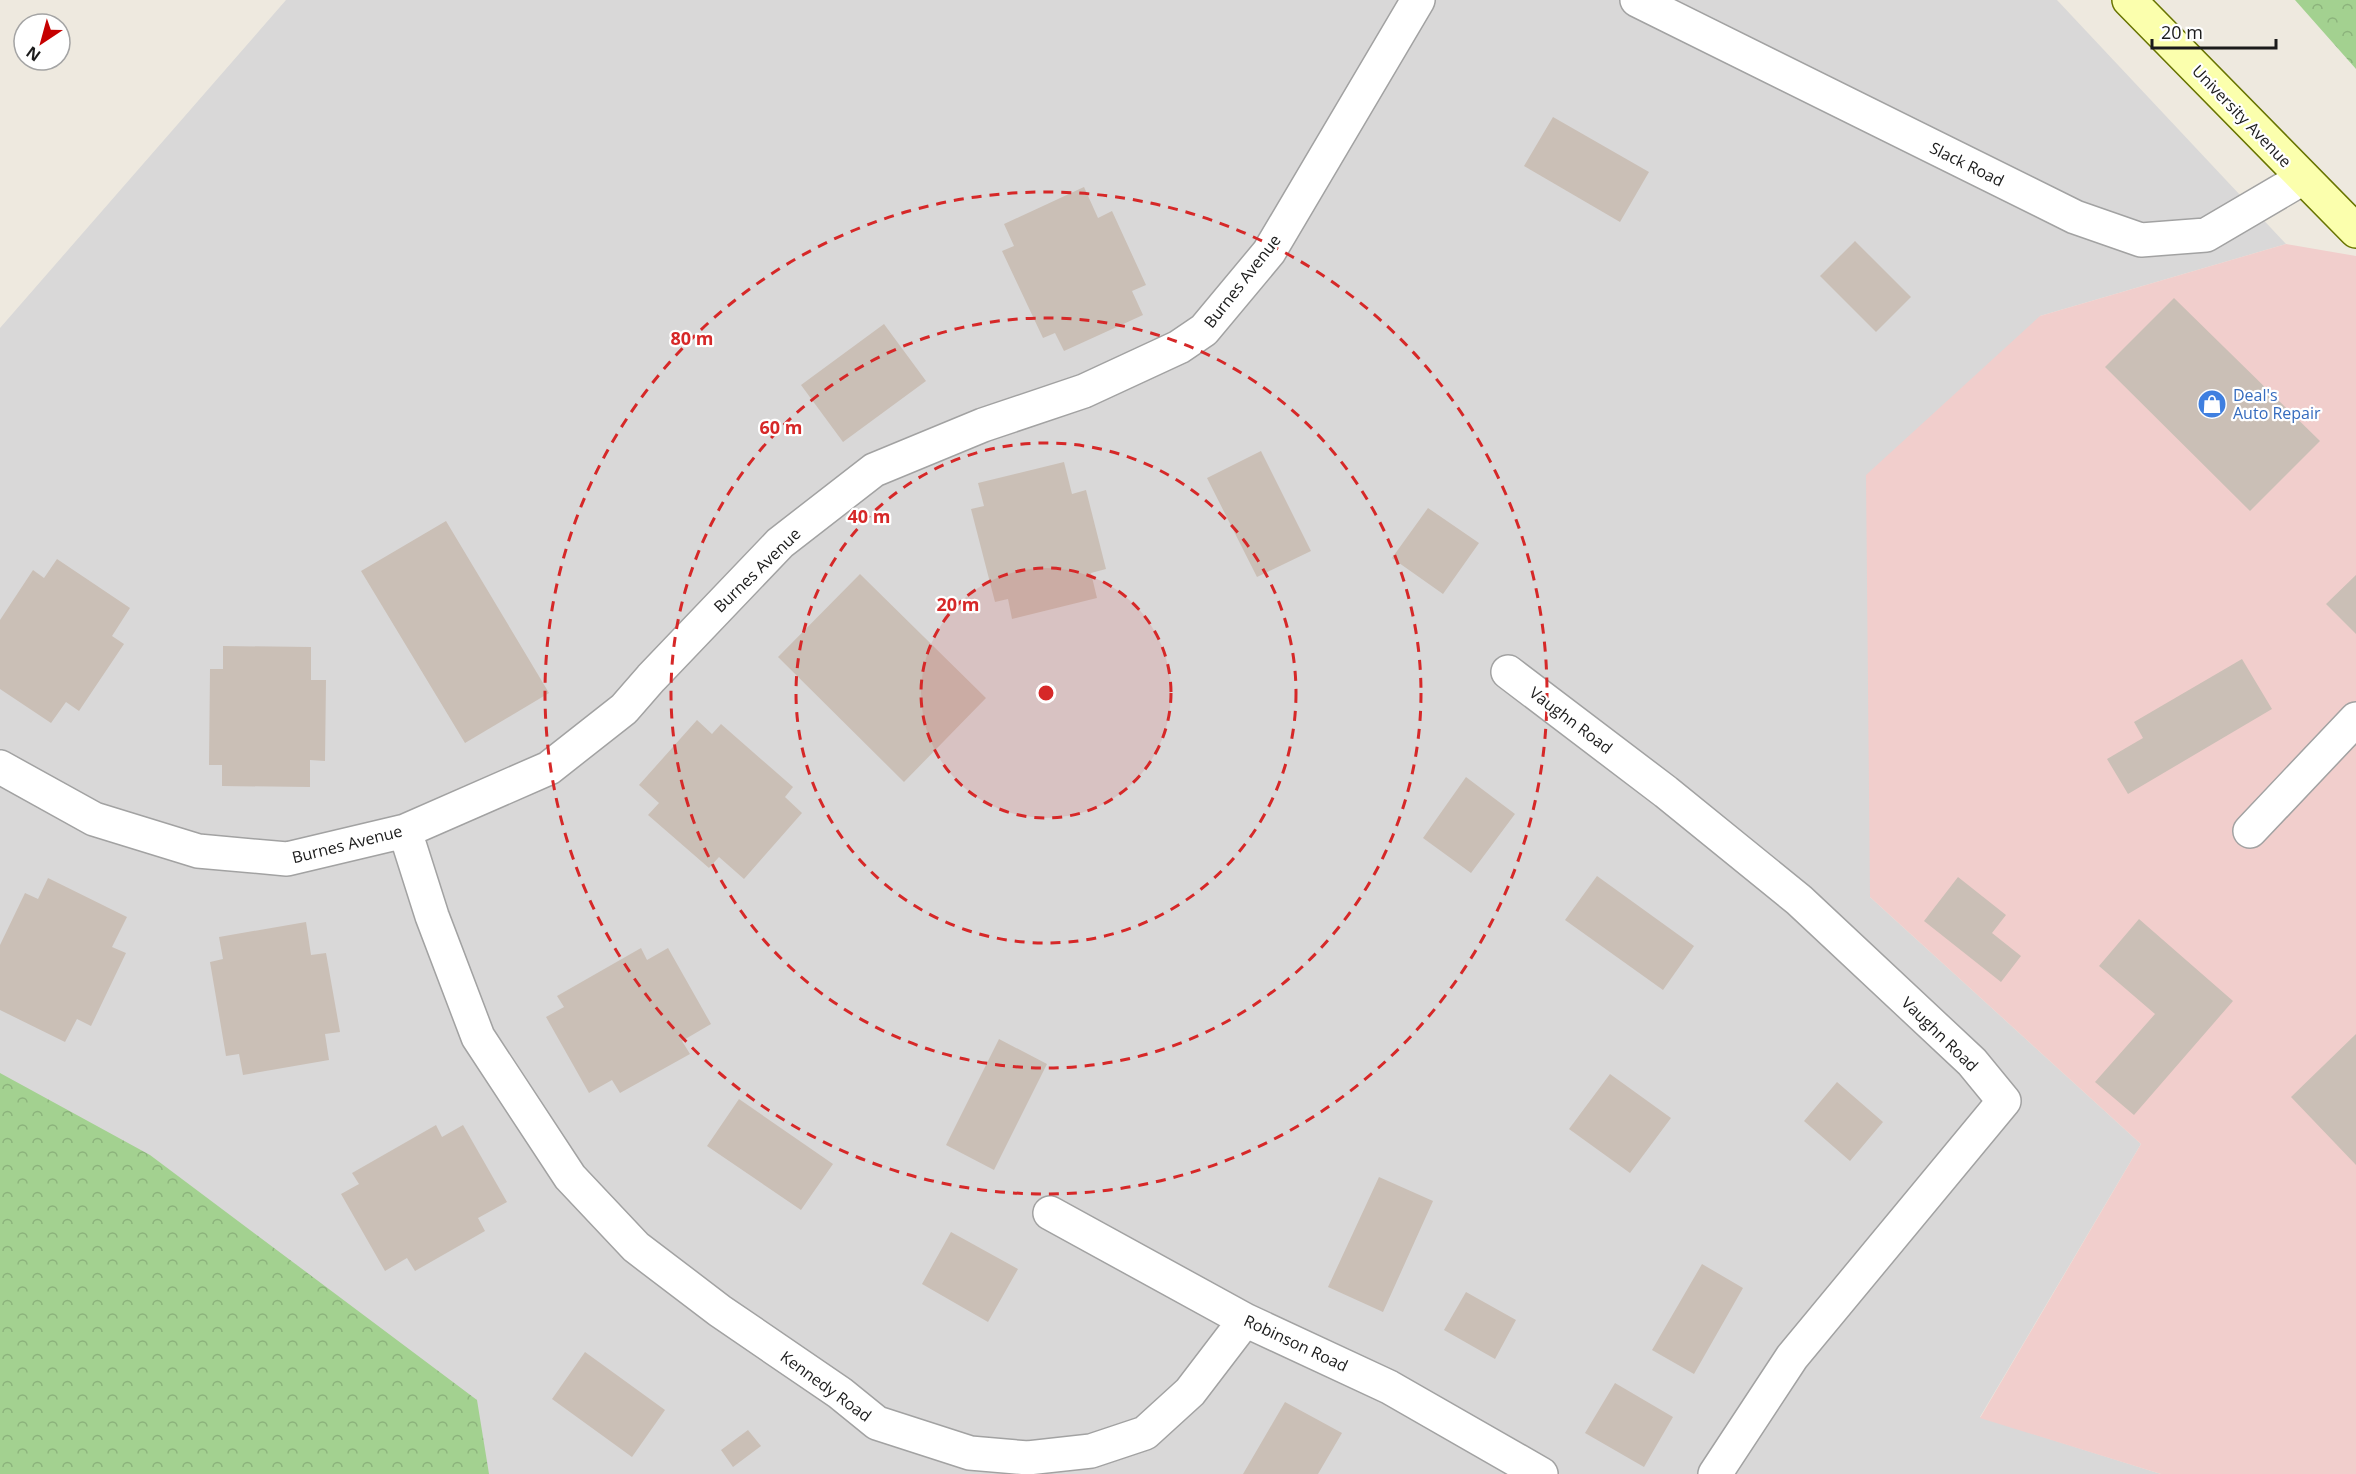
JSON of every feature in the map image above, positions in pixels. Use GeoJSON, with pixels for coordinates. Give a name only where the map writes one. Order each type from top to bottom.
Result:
{"type":"FeatureCollection","features":[{"type":"Feature","properties":{"kind":"main road","name":"University Avenue"},"geometry":{"type":"LineString","coordinates":[[2128,0],[2356,231]]}},
{"type":"Feature","properties":{"kind":"street","name":"Burnes Avenue"},"geometry":{"type":"LineString","coordinates":[[0,767],[94,819],[198,851],[287,859],[405,831],[549,768],[624,709],[780,543],[874,470],[983,425],[1084,392],[1179,346],[1204,330],[1269,252],[1418,0]]}},
{"type":"Feature","properties":{"kind":"street","name":"Slack Road"},"geometry":{"type":"LineString","coordinates":[[1637,0],[2075,217],[2141,240],[2206,235],[2303,178]]}},
{"type":"Feature","properties":{"kind":"street","name":"Vaughn Road"},"geometry":{"type":"LineString","coordinates":[[1508,672],[1666,792],[1798,900],[1972,1062],[2004,1101],[1792,1357],[1715,1474]]}},
{"type":"Feature","properties":{"kind":"street"},"geometry":{"type":"LineString","coordinates":[[2250,831],[2356,719]]}},
{"type":"Feature","properties":{"kind":"street","name":"Kennedy Road"},"geometry":{"type":"LineString","coordinates":[[405,831],[432,916],[478,1037],[570,1177],[636,1247],[720,1311],[840,1393],[877,1423],[970,1453],[1028,1458],[1091,1451],[1145,1433],[1190,1392],[1245,1320]]}},
{"type":"Feature","properties":{"kind":"street","name":"Robinson Road"},"geometry":{"type":"LineString","coordinates":[[1050,1213],[1245,1320],[1389,1387],[1541,1474]]}},
{"type":"Feature","properties":{"kind":"shaded area"},"geometry":{"type":"Polygon","coordinates":[[[286,0],[2057,0],[2286,244],[2040,316],[1870,897],[2141,1144],[1980,1417],[2161,1474],[455,1474],[0,1150],[0,328],[286,0]]]}},
{"type":"Feature","properties":{"kind":"shaded area"},"geometry":{"type":"Polygon","coordinates":[[[2286,244],[2356,256],[2356,1474],[2161,1474],[1980,1418],[2141,1144],[1870,897],[1866,475],[2040,316],[2286,244]]]}},
{"type":"Feature","properties":{"kind":"green space"},"geometry":{"type":"Polygon","coordinates":[[[2295,0],[2356,0],[2356,69],[2295,0]]]}},
{"type":"Feature","properties":{"kind":"green space"},"geometry":{"type":"Polygon","coordinates":[[[0,1073],[150,1155],[477,1400],[489,1474],[0,1474],[0,1073]]]}},
{"type":"Feature","properties":{"kind":"building"},"geometry":{"type":"Polygon","coordinates":[[[1553,117],[1649,172],[1620,222],[1524,166],[1553,117]]]}},
{"type":"Feature","properties":{"kind":"building"},"geometry":{"type":"Polygon","coordinates":[[[1084,187],[1098,218],[1112,211],[1146,285],[1132,291],[1143,315],[1064,351],[1055,333],[1043,338],[1002,251],[1014,246],[1004,224],[1084,187]]]}},
{"type":"Feature","properties":{"kind":"building"},"geometry":{"type":"Polygon","coordinates":[[[1855,241],[1911,297],[1876,332],[1820,276],[1855,241]]]}},
{"type":"Feature","properties":{"kind":"building","name":"Deal's Auto Repair"},"geometry":{"type":"Polygon","coordinates":[[[2174,298],[2320,441],[2250,511],[2105,367],[2174,298]]]}},
{"type":"Feature","properties":{"kind":"building"},"geometry":{"type":"Polygon","coordinates":[[[884,324],[926,381],[843,442],[801,385],[884,324]]]}},
{"type":"Feature","properties":{"kind":"building"},"geometry":{"type":"Polygon","coordinates":[[[1261,451],[1311,551],[1257,577],[1207,478],[1261,451]]]}},
{"type":"Feature","properties":{"kind":"building"},"geometry":{"type":"Polygon","coordinates":[[[1064,462],[1072,494],[1086,490],[1106,569],[1091,573],[1097,598],[1012,619],[1008,599],[995,602],[971,509],[984,506],[978,483],[1064,462]]]}},
{"type":"Feature","properties":{"kind":"building"},"geometry":{"type":"Polygon","coordinates":[[[1428,508],[1479,543],[1443,594],[1392,558],[1428,508]]]}},
{"type":"Feature","properties":{"kind":"building"},"geometry":{"type":"Polygon","coordinates":[[[446,521],[549,693],[465,743],[361,571],[446,521]]]}},
{"type":"Feature","properties":{"kind":"building"},"geometry":{"type":"Polygon","coordinates":[[[57,559],[130,608],[112,636],[124,644],[79,711],[66,702],[51,723],[0,689],[0,620],[33,570],[44,578],[57,559]]]}},
{"type":"Feature","properties":{"kind":"building"},"geometry":{"type":"Polygon","coordinates":[[[860,574],[986,698],[904,782],[778,657],[860,574]]]}},
{"type":"Feature","properties":{"kind":"building"},"geometry":{"type":"Polygon","coordinates":[[[2356,575],[2356,634],[2326,604],[2356,575]]]}},
{"type":"Feature","properties":{"kind":"building"},"geometry":{"type":"Polygon","coordinates":[[[223,646],[311,647],[311,680],[326,680],[325,761],[310,760],[310,787],[222,786],[222,765],[209,765],[210,669],[223,669],[223,646]]]}},
{"type":"Feature","properties":{"kind":"building"},"geometry":{"type":"Polygon","coordinates":[[[2242,659],[2272,709],[2128,794],[2107,759],[2143,738],[2134,722],[2242,659]]]}},
{"type":"Feature","properties":{"kind":"building"},"geometry":{"type":"Polygon","coordinates":[[[697,720],[712,734],[721,724],[793,787],[785,797],[802,813],[744,879],[719,857],[709,868],[648,815],[659,803],[639,785],[697,720]]]}},
{"type":"Feature","properties":{"kind":"building"},"geometry":{"type":"Polygon","coordinates":[[[1466,777],[1515,814],[1471,873],[1423,838],[1466,777]]]}},
{"type":"Feature","properties":{"kind":"building"},"geometry":{"type":"Polygon","coordinates":[[[1597,876],[1694,946],[1663,990],[1565,920],[1597,876]]]}},
{"type":"Feature","properties":{"kind":"building"},"geometry":{"type":"Polygon","coordinates":[[[1958,877],[2006,915],[1992,933],[2021,956],[2001,982],[1924,921],[1958,877]]]}},
{"type":"Feature","properties":{"kind":"building"},"geometry":{"type":"Polygon","coordinates":[[[48,878],[127,917],[112,947],[126,953],[91,1026],[77,1019],[65,1042],[0,1010],[0,945],[25,893],[38,899],[48,878]]]}},
{"type":"Feature","properties":{"kind":"building"},"geometry":{"type":"Polygon","coordinates":[[[2139,919],[2233,1001],[2134,1115],[2095,1082],[2155,1014],[2099,966],[2139,919]]]}},
{"type":"Feature","properties":{"kind":"building"},"geometry":{"type":"Polygon","coordinates":[[[306,922],[311,955],[326,953],[340,1032],[325,1034],[329,1060],[243,1075],[239,1054],[226,1056],[210,962],[223,959],[219,937],[306,922]]]}},
{"type":"Feature","properties":{"kind":"building"},"geometry":{"type":"Polygon","coordinates":[[[641,948],[647,960],[668,948],[711,1024],[682,1041],[690,1054],[620,1093],[612,1080],[589,1093],[546,1017],[564,1007],[557,996],[641,948]]]}},
{"type":"Feature","properties":{"kind":"building"},"geometry":{"type":"Polygon","coordinates":[[[2356,1034],[2356,1165],[2291,1097],[2356,1034]]]}},
{"type":"Feature","properties":{"kind":"building"},"geometry":{"type":"Polygon","coordinates":[[[999,1039],[1047,1064],[994,1170],[946,1145],[999,1039]]]}},
{"type":"Feature","properties":{"kind":"building"},"geometry":{"type":"Polygon","coordinates":[[[1610,1074],[1671,1118],[1630,1173],[1569,1129],[1610,1074]]]}},
{"type":"Feature","properties":{"kind":"building"},"geometry":{"type":"Polygon","coordinates":[[[1837,1082],[1883,1122],[1850,1161],[1804,1121],[1837,1082]]]}},
{"type":"Feature","properties":{"kind":"building"},"geometry":{"type":"Polygon","coordinates":[[[739,1099],[833,1164],[801,1210],[707,1146],[739,1099]]]}},
{"type":"Feature","properties":{"kind":"building"},"geometry":{"type":"Polygon","coordinates":[[[436,1125],[442,1137],[463,1125],[507,1202],[478,1218],[485,1231],[415,1271],[407,1258],[385,1271],[341,1194],[359,1184],[352,1173],[436,1125]]]}},
{"type":"Feature","properties":{"kind":"building"},"geometry":{"type":"Polygon","coordinates":[[[1379,1177],[1433,1201],[1383,1312],[1328,1287],[1379,1177]]]}},
{"type":"Feature","properties":{"kind":"building"},"geometry":{"type":"Polygon","coordinates":[[[951,1232],[1018,1269],[988,1322],[922,1284],[951,1232]]]}},
{"type":"Feature","properties":{"kind":"building"},"geometry":{"type":"Polygon","coordinates":[[[1702,1264],[1743,1288],[1694,1374],[1652,1350],[1702,1264]]]}},
{"type":"Feature","properties":{"kind":"building"},"geometry":{"type":"Polygon","coordinates":[[[1466,1292],[1516,1320],[1495,1359],[1444,1330],[1466,1292]]]}},
{"type":"Feature","properties":{"kind":"building"},"geometry":{"type":"Polygon","coordinates":[[[585,1352],[665,1410],[632,1457],[552,1399],[585,1352]]]}},
{"type":"Feature","properties":{"kind":"building"},"geometry":{"type":"Polygon","coordinates":[[[1615,1383],[1673,1417],[1644,1467],[1585,1433],[1615,1383]]]}},
{"type":"Feature","properties":{"kind":"building"},"geometry":{"type":"Polygon","coordinates":[[[1285,1402],[1342,1433],[1318,1474],[1243,1474],[1285,1402]]]}},
{"type":"Feature","properties":{"kind":"building"},"geometry":{"type":"Polygon","coordinates":[[[748,1430],[761,1446],[733,1467],[721,1450],[748,1430]]]}},
{"type":"Feature","properties":{"kind":"place","name":"Deal's Auto Repair"},"geometry":{"type":"Point","coordinates":[2212,404]}}]}
